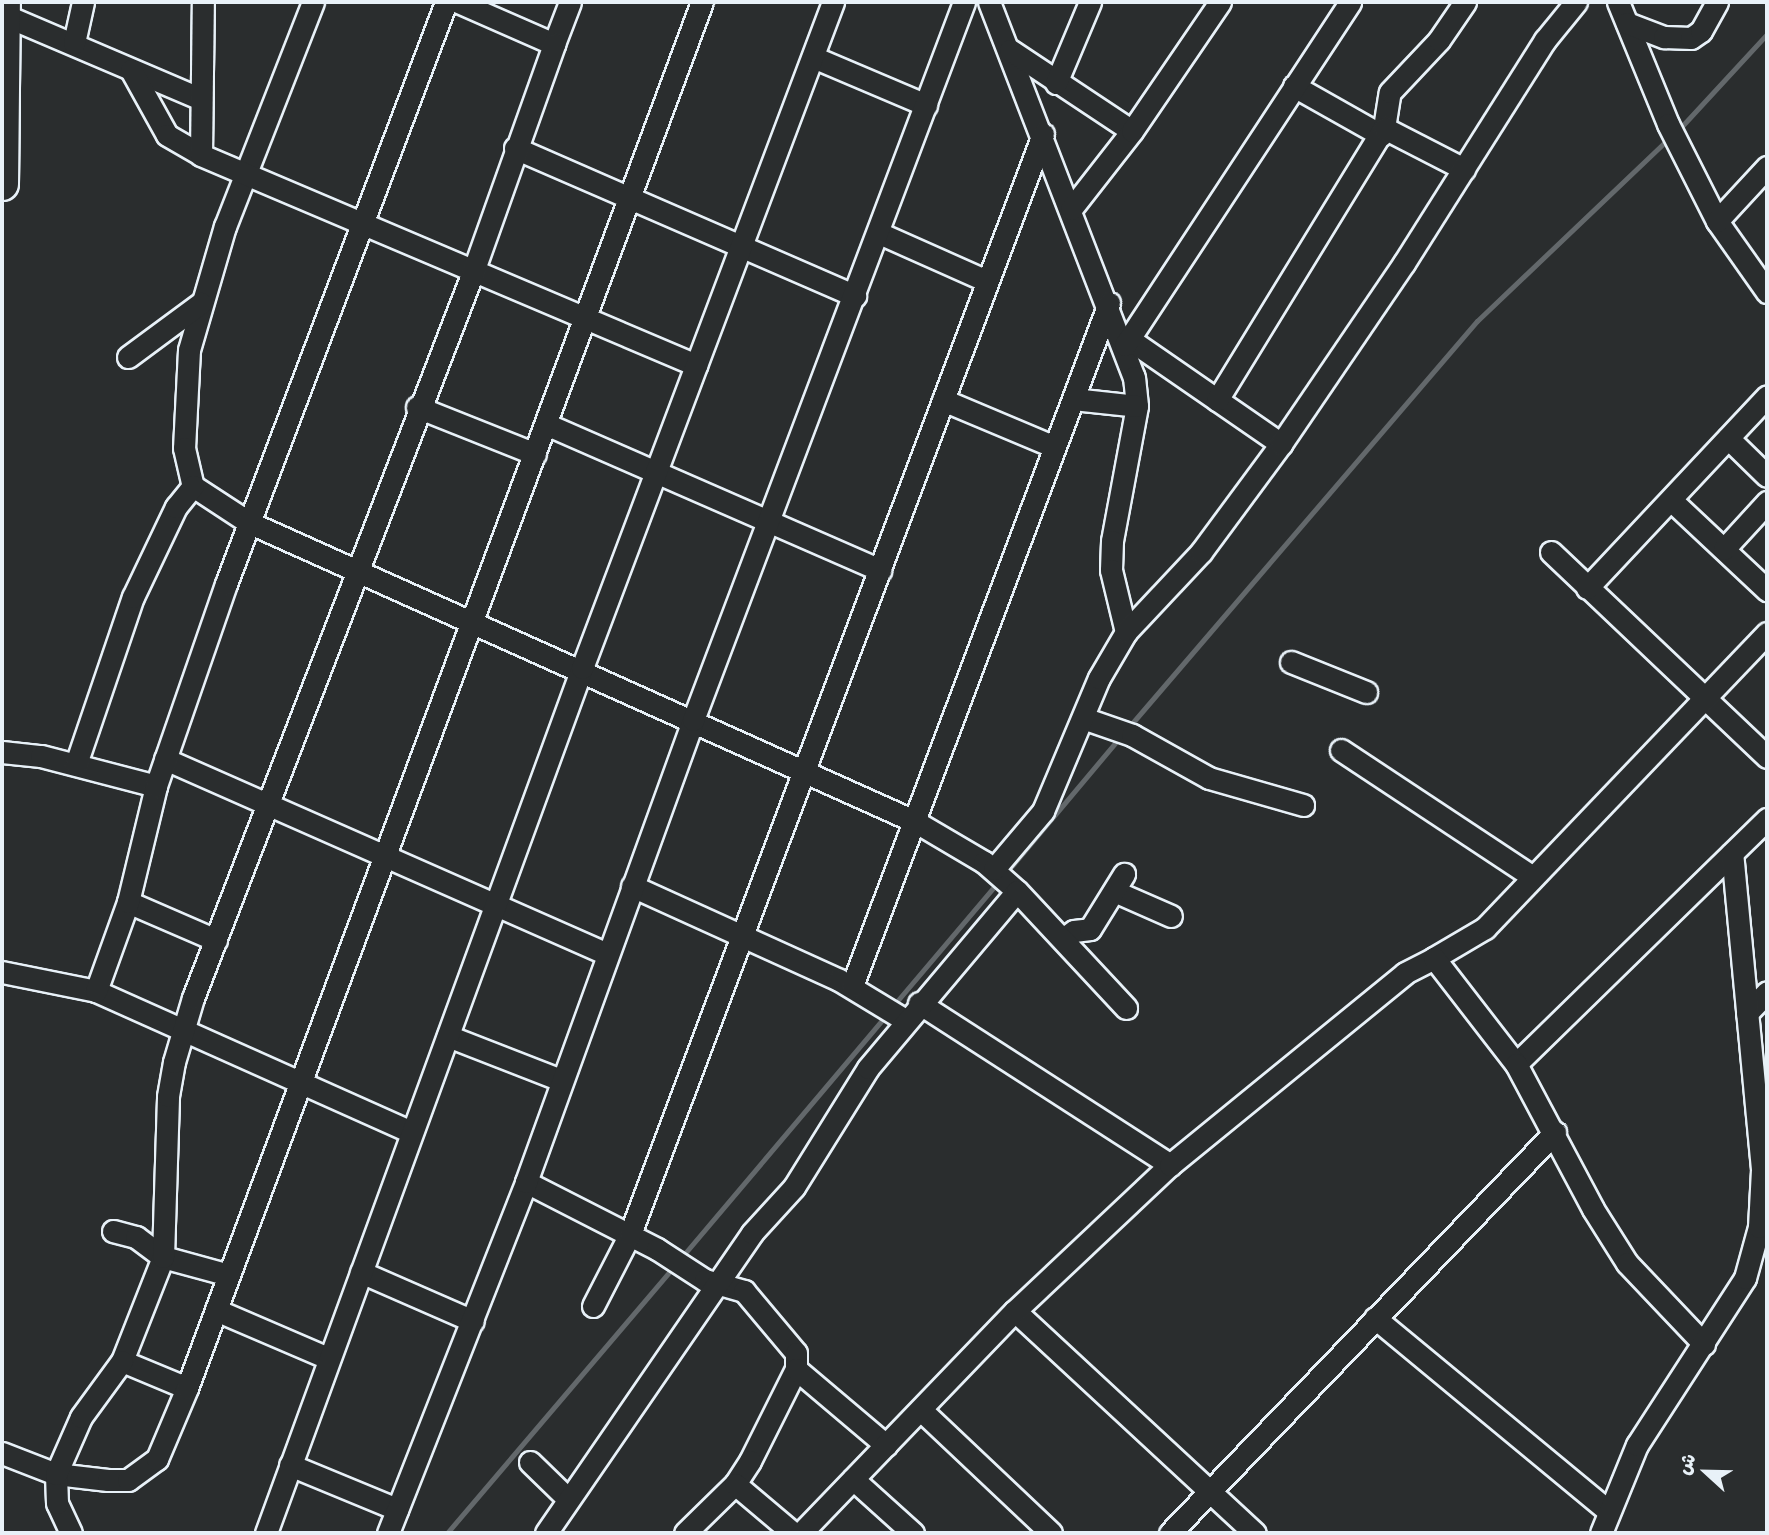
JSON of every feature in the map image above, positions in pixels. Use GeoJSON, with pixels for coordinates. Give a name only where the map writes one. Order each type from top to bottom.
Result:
{"type":"FeatureCollection","features":[{"type":"Feature","properties":{"kind":"highway"},"geometry":{"type":"LineString","coordinates":[[2,184],[4,8]]}},
{"type":"Feature","properties":{"kind":"street"},"geometry":{"type":"LineString","coordinates":[[74,43],[83,2]]}},
{"type":"Feature","properties":{"kind":"street"},"geometry":{"type":"LineString","coordinates":[[201,155],[203,2]]}},
{"type":"Feature","properties":{"kind":"street"},"geometry":{"type":"LineString","coordinates":[[313,2],[201,303],[189,350],[184,448],[193,486],[248,522],[582,668],[916,822],[994,869],[1064,938],[1126,1008]]}},
{"type":"Feature","properties":{"kind":"street"},"geometry":{"type":"LineString","coordinates":[[96,991],[128,902],[156,786],[248,522],[446,2]]}},
{"type":"Feature","properties":{"kind":"street"},"geometry":{"type":"LineString","coordinates":[[458,2],[554,44]]}},
{"type":"Feature","properties":{"kind":"street"},"geometry":{"type":"LineString","coordinates":[[71,1533],[57,1503],[56,1474],[81,1417],[121,1361],[163,1257],[169,1096],[183,1033],[417,407],[473,272],[515,148],[570,2]]}},
{"type":"Feature","properties":{"kind":"street"},"geometry":{"type":"LineString","coordinates":[[2,1453],[56,1474],[108,1480],[128,1480],[142,1473],[157,1459],[187,1388],[702,2]]}},
{"type":"Feature","properties":{"kind":"street"},"geometry":{"type":"LineString","coordinates":[[266,1533],[328,1357],[497,906],[582,668],[833,2]]}},
{"type":"Feature","properties":{"kind":"street"},"geometry":{"type":"LineString","coordinates":[[388,1533],[526,1182],[693,720],[964,2]]}},
{"type":"Feature","properties":{"kind":"street"},"geometry":{"type":"LineString","coordinates":[[989,2],[1043,134],[1070,209],[1127,342],[1137,406],[1112,541],[1111,570],[1126,632]]}},
{"type":"Feature","properties":{"kind":"street"},"geometry":{"type":"LineString","coordinates":[[1056,83],[1090,2]]}},
{"type":"Feature","properties":{"kind":"street"},"geometry":{"type":"LineString","coordinates":[[1070,209],[1132,131],[1220,2]]}},
{"type":"Feature","properties":{"kind":"street"},"geometry":{"type":"LineString","coordinates":[[1127,342],[1350,2]]}},
{"type":"Feature","properties":{"kind":"street"},"geometry":{"type":"LineString","coordinates":[[1217,400],[1383,131],[1391,92],[1439,40],[1465,2]]}},
{"type":"Feature","properties":{"kind":"street"},"geometry":{"type":"LineString","coordinates":[[994,869],[1043,811],[1083,718],[1126,632],[1201,552],[1281,443],[1464,169],[1545,40],[1576,2]]}},
{"type":"Feature","properties":{"kind":"street"},"geometry":{"type":"LineString","coordinates":[[1618,2],[1668,124],[1717,221],[1767,292]]}},
{"type":"Feature","properties":{"kind":"street"},"geometry":{"type":"LineString","coordinates":[[1627,23],[1664,37],[1691,38],[1701,31],[1717,2]]}},
{"type":"Feature","properties":{"kind":"street"},"geometry":{"type":"LineString","coordinates":[[4,8],[131,70],[201,99]]}},
{"type":"Feature","properties":{"kind":"street"},"geometry":{"type":"LineString","coordinates":[[1010,50],[1132,131]]}},
{"type":"Feature","properties":{"kind":"street"},"geometry":{"type":"LineString","coordinates":[[813,57],[926,105]]}},
{"type":"Feature","properties":{"kind":"street"},"geometry":{"type":"LineString","coordinates":[[131,70],[167,135],[201,155],[696,365]]}},
{"type":"Feature","properties":{"kind":"street"},"geometry":{"type":"LineString","coordinates":[[1294,86],[1464,169]]}},
{"type":"Feature","properties":{"kind":"street"},"geometry":{"type":"LineString","coordinates":[[593,1306],[630,1234],[1043,134]]}},
{"type":"Feature","properties":{"kind":"street"},"geometry":{"type":"LineString","coordinates":[[515,148],[855,296]]}},
{"type":"Feature","properties":{"kind":"street"},"geometry":{"type":"LineString","coordinates":[[1717,221],[1767,167]]}},
{"type":"Feature","properties":{"kind":"street"},"geometry":{"type":"LineString","coordinates":[[879,233],[987,281]]}},
{"type":"Feature","properties":{"kind":"street"},"geometry":{"type":"LineString","coordinates":[[128,357],[201,303]]}},
{"type":"Feature","properties":{"kind":"street"},"geometry":{"type":"LineString","coordinates":[[852,986],[1110,303]]}},
{"type":"Feature","properties":{"kind":"street"},"geometry":{"type":"LineString","coordinates":[[1127,342],[1281,443]]}},
{"type":"Feature","properties":{"kind":"street"},"geometry":{"type":"LineString","coordinates":[[1587,588],[1767,396]]}},
{"type":"Feature","properties":{"kind":"street"},"geometry":{"type":"LineString","coordinates":[[1073,399],[1137,406]]}},
{"type":"Feature","properties":{"kind":"street"},"geometry":{"type":"LineString","coordinates":[[943,400],[1055,447]]}},
{"type":"Feature","properties":{"kind":"street"},"geometry":{"type":"LineString","coordinates":[[417,407],[535,454]]}},
{"type":"Feature","properties":{"kind":"street"},"geometry":{"type":"LineString","coordinates":[[546,424],[880,570]]}},
{"type":"Feature","properties":{"kind":"street"},"geometry":{"type":"LineString","coordinates":[[1728,439],[1767,476]]}},
{"type":"Feature","properties":{"kind":"street"},"geometry":{"type":"LineString","coordinates":[[76,764],[133,597],[176,507],[193,486]]}},
{"type":"Feature","properties":{"kind":"street"},"geometry":{"type":"LineString","coordinates":[[1671,500],[1767,590]]}},
{"type":"Feature","properties":{"kind":"street"},"geometry":{"type":"LineString","coordinates":[[1724,549],[1767,502]]}},
{"type":"Feature","properties":{"kind":"street"},"geometry":{"type":"LineString","coordinates":[[1552,552],[1767,757]]}},
{"type":"Feature","properties":{"kind":"street"},"geometry":{"type":"LineString","coordinates":[[801,1533],[1015,1311],[1170,1165],[1405,973],[1485,928],[1767,633]]}},
{"type":"Feature","properties":{"kind":"street"},"geometry":{"type":"LineString","coordinates":[[1291,662],[1366,692]]}},
{"type":"Feature","properties":{"kind":"street"},"geometry":{"type":"LineString","coordinates":[[1083,718],[1132,734],[1209,778],[1303,806]]}},
{"type":"Feature","properties":{"kind":"street"},"geometry":{"type":"LineString","coordinates":[[1341,750],[1533,877]]}},
{"type":"Feature","properties":{"kind":"street"},"geometry":{"type":"LineString","coordinates":[[2,752],[76,764],[156,786]]}},
{"type":"Feature","properties":{"kind":"street"},"geometry":{"type":"LineString","coordinates":[[165,759],[269,802],[383,857],[607,954]]}},
{"type":"Feature","properties":{"kind":"street"},"geometry":{"type":"LineString","coordinates":[[1516,1064],[1767,819]]}},
{"type":"Feature","properties":{"kind":"street"},"geometry":{"type":"LineString","coordinates":[[1601,1533],[1608,1511],[1659,1408],[1728,1309],[1753,1253],[1762,1198],[1760,1060],[1747,1013],[1732,853]]}},
{"type":"Feature","properties":{"kind":"street"},"geometry":{"type":"LineString","coordinates":[[1064,938],[1074,931],[1090,929],[1119,882],[1171,916]]}},
{"type":"Feature","properties":{"kind":"street"},"geometry":{"type":"LineString","coordinates":[[632,886],[852,986],[905,1020]]}},
{"type":"Feature","properties":{"kind":"street"},"geometry":{"type":"LineString","coordinates":[[546,1533],[568,1498],[657,1376],[715,1285],[759,1224],[794,1187],[860,1078],[919,1003],[1017,891]]}},
{"type":"Feature","properties":{"kind":"street"},"geometry":{"type":"LineString","coordinates":[[128,902],[216,940]]}},
{"type":"Feature","properties":{"kind":"street"},"geometry":{"type":"LineString","coordinates":[[1434,958],[1516,1064],[1555,1132],[1593,1209],[1627,1262],[1704,1344]]}},
{"type":"Feature","properties":{"kind":"street"},"geometry":{"type":"LineString","coordinates":[[2,972],[96,991],[298,1085],[411,1132]]}},
{"type":"Feature","properties":{"kind":"street"},"geometry":{"type":"LineString","coordinates":[[1747,1013],[1767,992]]}},
{"type":"Feature","properties":{"kind":"street"},"geometry":{"type":"LineString","coordinates":[[919,1003],[1170,1165]]}},
{"type":"Feature","properties":{"kind":"street"},"geometry":{"type":"LineString","coordinates":[[447,1036],[561,1080]]}},
{"type":"Feature","properties":{"kind":"street"},"geometry":{"type":"LineString","coordinates":[[1170,1533],[1555,1132]]}},
{"type":"Feature","properties":{"kind":"street"},"geometry":{"type":"LineString","coordinates":[[526,1182],[630,1234],[715,1285],[753,1297],[796,1353],[796,1368],[778,1411],[735,1484],[685,1533]]}},
{"type":"Feature","properties":{"kind":"street"},"geometry":{"type":"LineString","coordinates":[[113,1231],[136,1237],[163,1257],[229,1275]]}},
{"type":"Feature","properties":{"kind":"street"},"geometry":{"type":"LineString","coordinates":[[1753,1253],[1767,1270]]}},
{"type":"Feature","properties":{"kind":"street"},"geometry":{"type":"LineString","coordinates":[[361,1272],[473,1321]]}},
{"type":"Feature","properties":{"kind":"street"},"geometry":{"type":"LineString","coordinates":[[216,1310],[328,1357]]}},
{"type":"Feature","properties":{"kind":"street"},"geometry":{"type":"LineString","coordinates":[[1015,1311],[1255,1533]]}},
{"type":"Feature","properties":{"kind":"street"},"geometry":{"type":"LineString","coordinates":[[1375,1318],[1608,1511]]}},
{"type":"Feature","properties":{"kind":"street"},"geometry":{"type":"LineString","coordinates":[[121,1361],[187,1388]]}},
{"type":"Feature","properties":{"kind":"street"},"geometry":{"type":"LineString","coordinates":[[796,1368],[886,1446]]}},
{"type":"Feature","properties":{"kind":"street"},"geometry":{"type":"LineString","coordinates":[[921,1409],[1051,1533]]}},
{"type":"Feature","properties":{"kind":"street"},"geometry":{"type":"LineString","coordinates":[[530,1462],[568,1498]]}},
{"type":"Feature","properties":{"kind":"street"},"geometry":{"type":"LineString","coordinates":[[290,1465],[397,1509]]}},
{"type":"Feature","properties":{"kind":"street"},"geometry":{"type":"LineString","coordinates":[[853,1479],[913,1533]]}},
{"type":"Feature","properties":{"kind":"street"},"geometry":{"type":"LineString","coordinates":[[735,1484],[793,1533]]}},
{"type":"Feature","properties":{"kind":"waterway"},"geometry":{"type":"LineString","coordinates":[[1683,125],[1767,34]]}},
{"type":"Feature","properties":{"kind":"waterway"},"geometry":{"type":"LineString","coordinates":[[1134,721],[1477,321],[1663,144]]}},
{"type":"Feature","properties":{"kind":"waterway"},"geometry":{"type":"LineString","coordinates":[[1011,867],[1116,742]]}},
{"type":"Feature","properties":{"kind":"waterway"},"geometry":{"type":"LineString","coordinates":[[898,1000],[994,887]]}},
{"type":"Feature","properties":{"kind":"waterway"},"geometry":{"type":"LineString","coordinates":[[686,1252],[881,1021]]}},
{"type":"Feature","properties":{"kind":"waterway"},"geometry":{"type":"LineString","coordinates":[[447,1533],[669,1272]]}}]}
